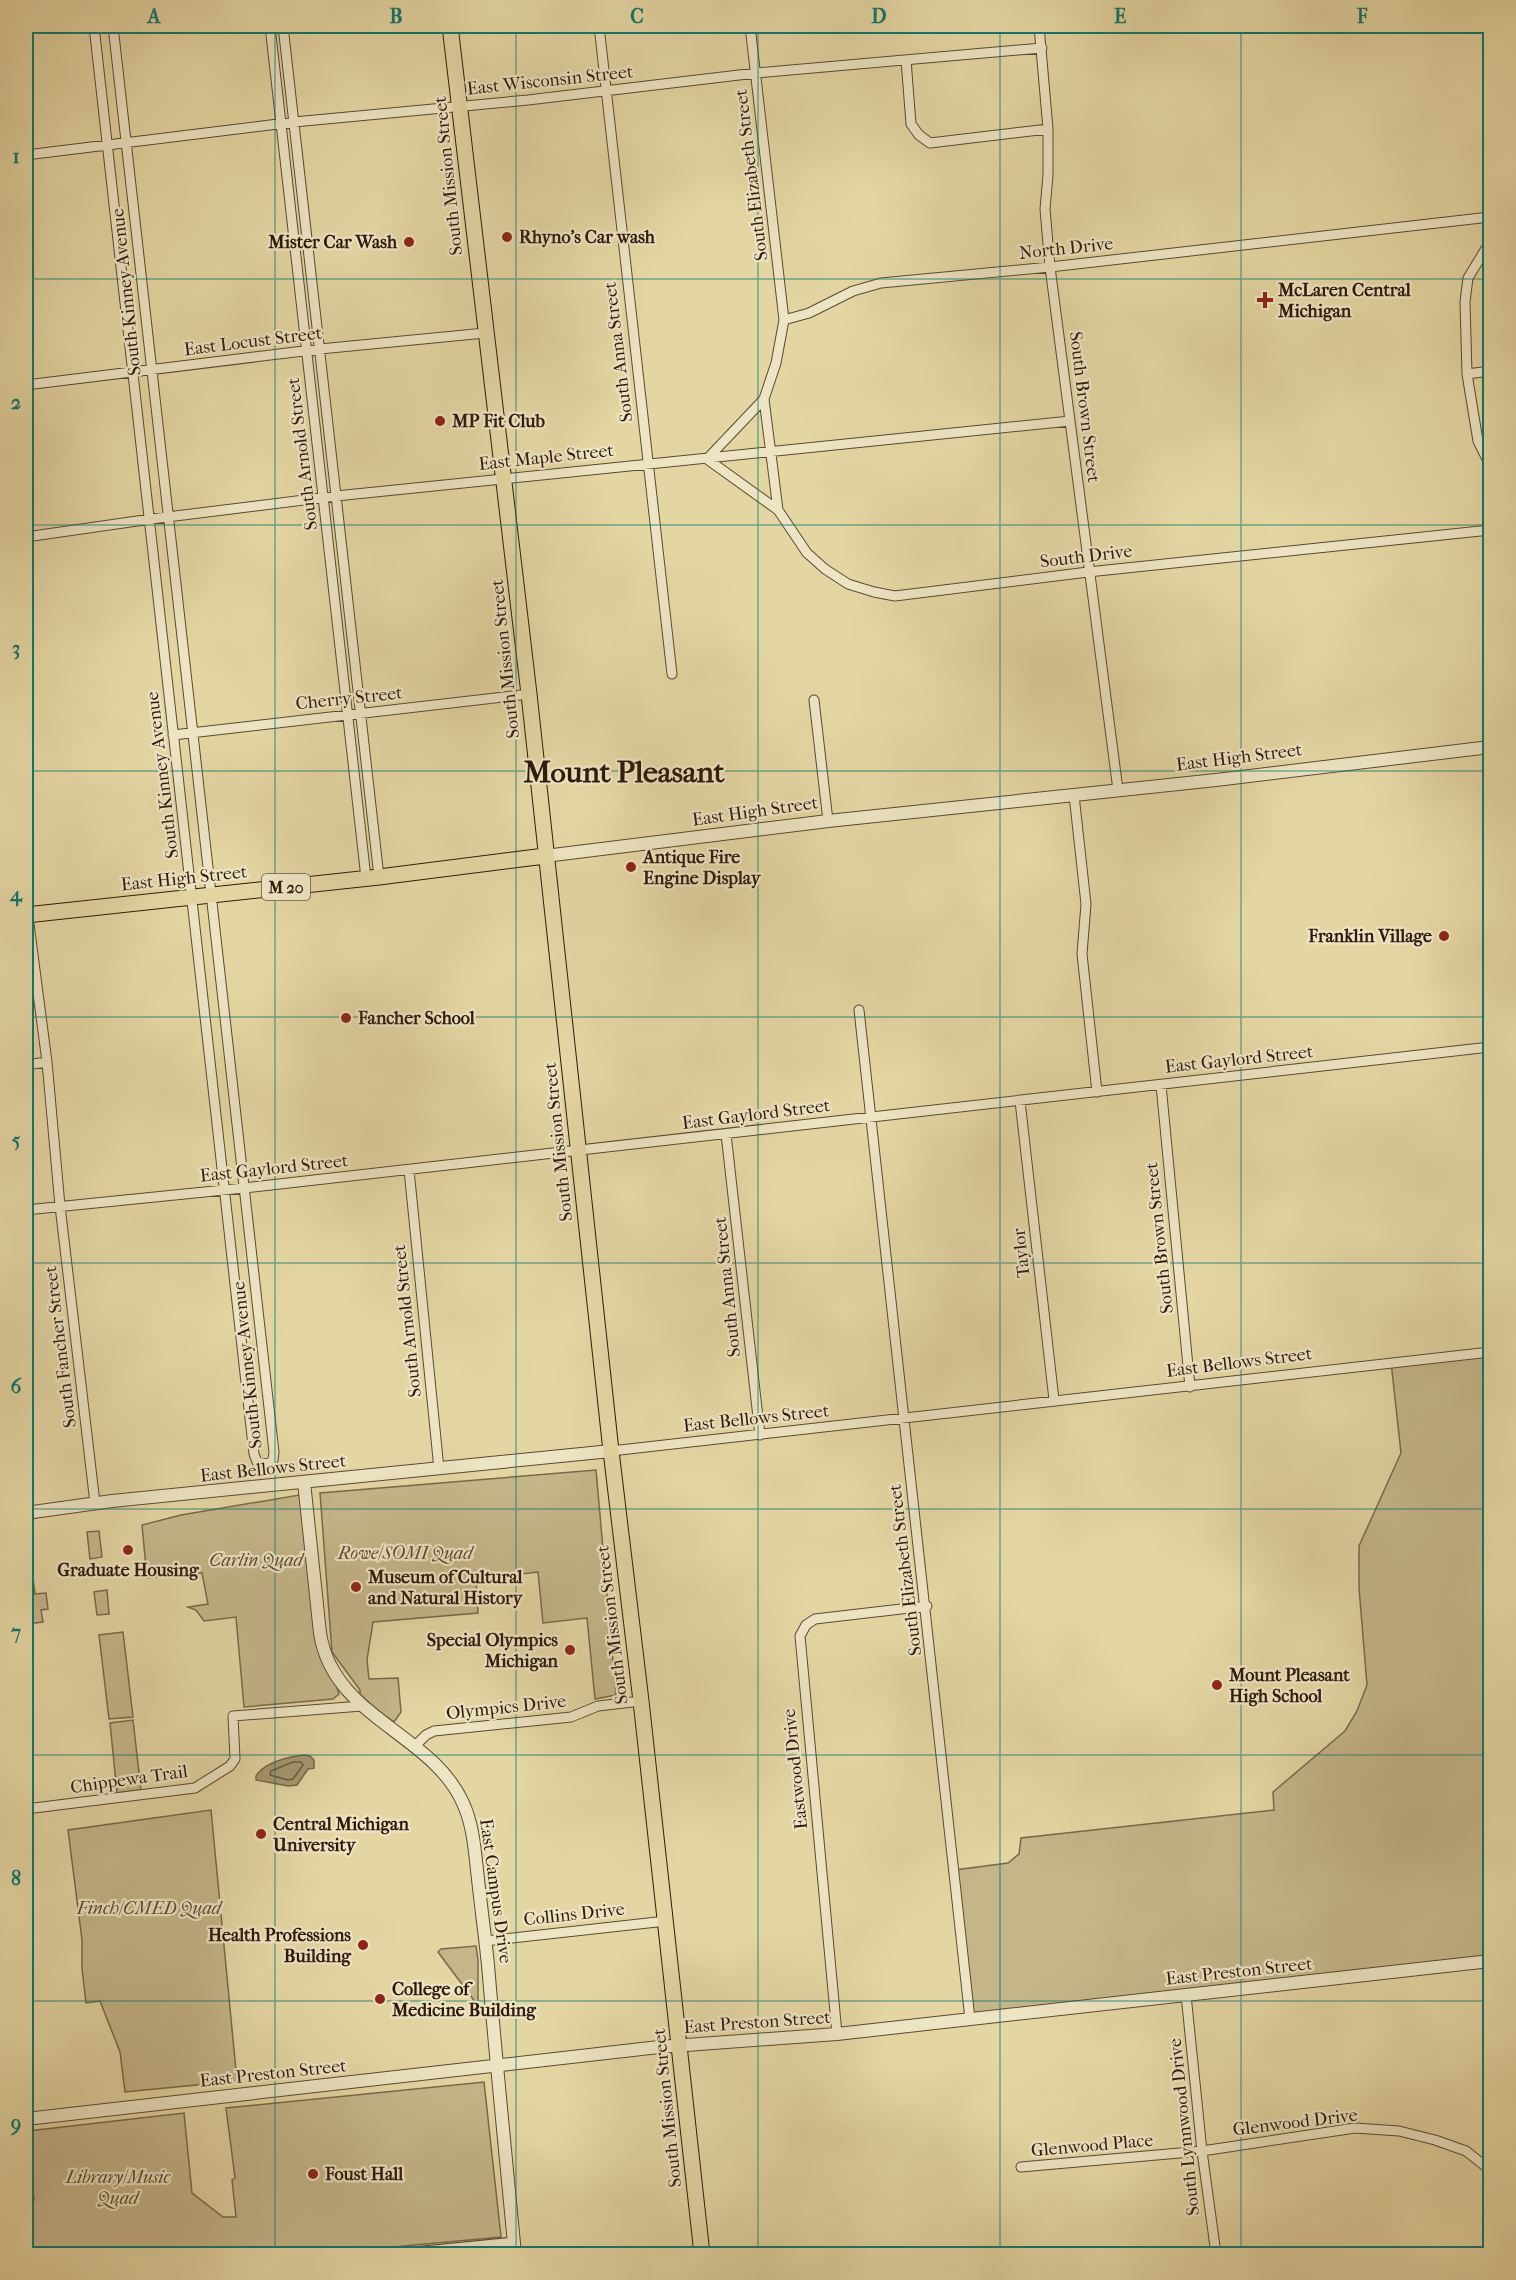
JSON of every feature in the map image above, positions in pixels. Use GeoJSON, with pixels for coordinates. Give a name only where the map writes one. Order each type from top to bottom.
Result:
{"type":"FeatureCollection","features":[{"type":"Feature","properties":{"kind":"main road","name":"South Mission Street"},"geometry":{"type":"LineString","coordinates":[[450,26],[529,694],[545,856],[702,2254]]}},
{"type":"Feature","properties":{"kind":"main road","name":"East High Street"},"geometry":{"type":"LineString","coordinates":[[26,910],[192,897],[545,856]]}},
{"type":"Feature","properties":{"kind":"street","name":"South Kinney Avenue"},"geometry":{"type":"LineString","coordinates":[[94,26],[254,1454],[257,1462],[265,1464],[273,1461],[274,1452],[113,26]]}},
{"type":"Feature","properties":{"kind":"street","name":"South Arnold Street"},"geometry":{"type":"LineString","coordinates":[[270,26],[348,714],[373,877]]}},
{"type":"Feature","properties":{"kind":"street","name":"South Arnold Street"},"geometry":{"type":"LineString","coordinates":[[283,26],[361,712],[373,877]]}},
{"type":"Feature","properties":{"kind":"street","name":"South Anna Street"},"geometry":{"type":"LineString","coordinates":[[599,26],[672,674]]}},
{"type":"Feature","properties":{"kind":"street","name":"South Elizabeth Street"},"geometry":{"type":"LineString","coordinates":[[750,26],[784,320]]}},
{"type":"Feature","properties":{"kind":"street","name":"South Brown Street"},"geometry":{"type":"LineString","coordinates":[[1039,26],[1048,129],[1045,210],[1050,267],[1118,790]]}},
{"type":"Feature","properties":{"kind":"street","name":"East Wisconsin Street"},"geometry":{"type":"LineString","coordinates":[[26,155],[107,143],[294,122],[528,100],[756,73],[1042,48]]}},
{"type":"Feature","properties":{"kind":"street"},"geometry":{"type":"LineString","coordinates":[[906,60],[911,124],[919,135],[930,143],[1048,129]]}},
{"type":"Feature","properties":{"kind":"street","name":"North Drive"},"geometry":{"type":"LineString","coordinates":[[784,320],[809,313],[853,291],[881,283],[1050,267],[1491,217]]}},
{"type":"Feature","properties":{"kind":"street"},"geometry":{"type":"LineString","coordinates":[[1491,242],[1468,278],[1465,302],[1467,374],[1478,441],[1491,465]]}},
{"type":"Feature","properties":{"kind":"street"},"geometry":{"type":"LineString","coordinates":[[769,451],[764,399],[776,363],[784,320]]}},
{"type":"Feature","properties":{"kind":"street","name":"East Locust Street"},"geometry":{"type":"LineString","coordinates":[[26,385],[320,349],[485,333]]}},
{"type":"Feature","properties":{"kind":"street"},"geometry":{"type":"LineString","coordinates":[[1467,374],[1491,371]]}},
{"type":"Feature","properties":{"kind":"street"},"geometry":{"type":"LineString","coordinates":[[764,399],[707,459],[778,510]]}},
{"type":"Feature","properties":{"kind":"street","name":"East Maple Street"},"geometry":{"type":"LineString","coordinates":[[26,537],[324,497],[1070,421]]}},
{"type":"Feature","properties":{"kind":"street","name":"South Drive"},"geometry":{"type":"LineString","coordinates":[[769,451],[778,510],[807,553],[825,569],[848,584],[895,596],[1088,572],[1491,530]]}},
{"type":"Feature","properties":{"kind":"street","name":"Cherry Street"},"geometry":{"type":"LineString","coordinates":[[173,735],[529,694]]}},
{"type":"Feature","properties":{"kind":"street"},"geometry":{"type":"LineString","coordinates":[[814,700],[828,821]]}},
{"type":"Feature","properties":{"kind":"street","name":"East High Street"},"geometry":{"type":"LineString","coordinates":[[545,856],[828,821],[1491,747]]}},
{"type":"Feature","properties":{"kind":"street"},"geometry":{"type":"LineString","coordinates":[[1074,795],[1086,904],[1082,954],[1096,1092]]}},
{"type":"Feature","properties":{"kind":"street","name":"South Fancher Street"},"geometry":{"type":"LineString","coordinates":[[26,910],[47,1062],[60,1206],[95,1503]]}},
{"type":"Feature","properties":{"kind":"street","name":"South Elizabeth Street"},"geometry":{"type":"LineString","coordinates":[[859,1010],[927,1606],[970,2019]]}},
{"type":"Feature","properties":{"kind":"street","name":"East Gaylord Street"},"geometry":{"type":"LineString","coordinates":[[26,1210],[409,1170],[1491,1047]]}},
{"type":"Feature","properties":{"kind":"street"},"geometry":{"type":"LineString","coordinates":[[26,1065],[47,1062]]}},
{"type":"Feature","properties":{"kind":"street","name":"South Brown Street"},"geometry":{"type":"LineString","coordinates":[[1161,1085],[1190,1387]]}},
{"type":"Feature","properties":{"kind":"street","name":"Taylor"},"geometry":{"type":"LineString","coordinates":[[1020,1101],[1054,1401]]}},
{"type":"Feature","properties":{"kind":"street","name":"South Anna Street"},"geometry":{"type":"LineString","coordinates":[[726,1134],[760,1435]]}},
{"type":"Feature","properties":{"kind":"street","name":"South Arnold Street"},"geometry":{"type":"LineString","coordinates":[[409,1170],[439,1469]]}},
{"type":"Feature","properties":{"kind":"street","name":"East Bellows Street"},"geometry":{"type":"LineString","coordinates":[[26,1513],[95,1503],[760,1435],[1491,1352]]}},
{"type":"Feature","properties":{"kind":"street","name":"East Campus Drive"},"geometry":{"type":"LineString","coordinates":[[304,1482],[321,1640],[327,1657],[344,1688],[447,1778],[468,1813],[485,1941],[514,2248]]}},
{"type":"Feature","properties":{"kind":"street","name":"Eastwood Drive"},"geometry":{"type":"LineString","coordinates":[[837,2034],[800,1636],[806,1625],[815,1619],[927,1606]]}},
{"type":"Feature","properties":{"kind":"street","name":"Olympics Drive"},"geometry":{"type":"LineString","coordinates":[[414,1747],[426,1735],[434,1731],[571,1717],[598,1706],[641,1701]]}},
{"type":"Feature","properties":{"kind":"street","name":"Chippewa Trail"},"geometry":{"type":"LineString","coordinates":[[26,1809],[191,1790],[213,1778],[230,1766],[235,1759],[233,1716],[362,1706]]}},
{"type":"Feature","properties":{"kind":"street","name":"Collins Drive"},"geometry":{"type":"LineString","coordinates":[[485,1941],[666,1921]]}},
{"type":"Feature","properties":{"kind":"street","name":"East Preston Street"},"geometry":{"type":"LineString","coordinates":[[26,2119],[680,2045],[837,2034],[1491,1961]]}},
{"type":"Feature","properties":{"kind":"street","name":"South Lynnwood Drive"},"geometry":{"type":"LineString","coordinates":[[1186,1995],[1202,2151],[1216,2254]]}},
{"type":"Feature","properties":{"kind":"street","name":"Glenwood Drive"},"geometry":{"type":"LineString","coordinates":[[1202,2151],[1356,2128],[1399,2131],[1435,2140],[1466,2151],[1491,2170]]}},
{"type":"Feature","properties":{"kind":"street","name":"Glenwood Place"},"geometry":{"type":"LineString","coordinates":[[1021,2168],[1202,2151]]}},
{"type":"Feature","properties":{"kind":"street"},"geometry":{"type":"LineString","coordinates":[[394,2254],[514,2248]]}},
{"type":"Feature","properties":{"kind":"green space"},"geometry":{"type":"Polygon","coordinates":[[[1490,1351],[1490,1961],[970,2019],[955,1870],[1008,1863],[1019,1854],[1021,1838],[1274,1810],[1273,1792],[1345,1731],[1357,1711],[1367,1685],[1359,1588],[1359,1546],[1401,1453],[1391,1362],[1490,1351]]]}},
{"type":"Feature","properties":{"kind":"green space","name":"Rowe/SOMI Quad"},"geometry":{"type":"Polygon","coordinates":[[[596,1470],[616,1695],[595,1699],[587,1618],[543,1623],[538,1572],[476,1579],[478,1613],[373,1622],[367,1660],[369,1679],[398,1678],[401,1712],[394,1722],[360,1698],[360,1690],[332,1652],[320,1493],[596,1470]]]}},
{"type":"Feature","properties":{"kind":"green space","name":"Carlin Quad"},"geometry":{"type":"Polygon","coordinates":[[[305,1494],[318,1621],[339,1694],[333,1699],[244,1707],[236,1617],[204,1621],[196,1610],[188,1607],[208,1604],[202,1573],[147,1578],[142,1525],[181,1515],[305,1494]]]}},
{"type":"Feature","properties":{"kind":"green space"},"geometry":{"type":"Polygon","coordinates":[[[99,1531],[102,1557],[90,1559],[87,1532],[99,1531]]]}},
{"type":"Feature","properties":{"kind":"green space"},"geometry":{"type":"Polygon","coordinates":[[[33,1578],[35,1594],[46,1593],[48,1609],[41,1610],[43,1622],[26,1624],[26,1579],[33,1578]]]}},
{"type":"Feature","properties":{"kind":"green space"},"geometry":{"type":"Polygon","coordinates":[[[107,1590],[109,1614],[97,1615],[94,1592],[107,1590]]]}},
{"type":"Feature","properties":{"kind":"green space"},"geometry":{"type":"Polygon","coordinates":[[[123,1632],[133,1717],[109,1719],[99,1635],[123,1632]]]}},
{"type":"Feature","properties":{"kind":"green space"},"geometry":{"type":"Polygon","coordinates":[[[133,1720],[141,1790],[117,1793],[110,1723],[133,1720]]]}},
{"type":"Feature","properties":{"kind":"green space","name":"Finch/CMED Quad"},"geometry":{"type":"Polygon","coordinates":[[[211,1810],[237,2081],[125,2092],[120,2052],[100,2001],[86,2003],[82,1940],[68,1830],[211,1810]]]}},
{"type":"Feature","properties":{"kind":"green space"},"geometry":{"type":"Polygon","coordinates":[[[476,1946],[478,2001],[476,2003],[438,1952],[441,1949],[476,1946]]]}},
{"type":"Feature","properties":{"kind":"green space","name":"Library/Music Quad"},"geometry":{"type":"Polygon","coordinates":[[[484,2082],[501,2237],[318,2254],[26,2254],[26,2175],[31,2175],[34,2201],[28,2131],[184,2113],[192,2193],[223,2217],[236,2217],[232,2180],[235,2178],[226,2108],[484,2082]]]}},
{"type":"Feature","properties":{"kind":"water"},"geometry":{"type":"Polygon","coordinates":[[[304,1755],[314,1760],[314,1768],[308,1769],[297,1785],[288,1786],[256,1780],[256,1776],[265,1767],[284,1759],[304,1755]]]}},
{"type":"Feature","properties":{"kind":"place","name":"Rhyno's Car wash"},"geometry":{"type":"Point","coordinates":[507,237]}},
{"type":"Feature","properties":{"kind":"place","name":"Mister Car Wash"},"geometry":{"type":"Point","coordinates":[409,242]}},
{"type":"Feature","properties":{"kind":"place","name":"McLaren Central Michigan"},"geometry":{"type":"Point","coordinates":[1265,300]}},
{"type":"Feature","properties":{"kind":"place","name":"MP Fit Club"},"geometry":{"type":"Point","coordinates":[440,421]}},
{"type":"Feature","properties":{"kind":"place","name":"Antique Fire Engine Display"},"geometry":{"type":"Point","coordinates":[631,867]}},
{"type":"Feature","properties":{"kind":"place","name":"Franklin Village"},"geometry":{"type":"Point","coordinates":[1444,936]}},
{"type":"Feature","properties":{"kind":"place","name":"Fancher School"},"geometry":{"type":"Point","coordinates":[346,1018]}},
{"type":"Feature","properties":{"kind":"place","name":"Graduate Housing"},"geometry":{"type":"Point","coordinates":[128,1550]}},
{"type":"Feature","properties":{"kind":"place","name":"Museum of Cultural and Natural History"},"geometry":{"type":"Point","coordinates":[356,1587]}},
{"type":"Feature","properties":{"kind":"place","name":"Special Olympics Michigan"},"geometry":{"type":"Point","coordinates":[570,1650]}},
{"type":"Feature","properties":{"kind":"place","name":"Mount Pleasant High School"},"geometry":{"type":"Point","coordinates":[1217,1685]}},
{"type":"Feature","properties":{"kind":"place","name":"Central Michigan University"},"geometry":{"type":"Point","coordinates":[261,1834]}},
{"type":"Feature","properties":{"kind":"place","name":"Health Professions Building"},"geometry":{"type":"Point","coordinates":[363,1945]}},
{"type":"Feature","properties":{"kind":"place","name":"College of Medicine Building"},"geometry":{"type":"Point","coordinates":[380,1999]}},
{"type":"Feature","properties":{"kind":"place","name":"Foust Hall"},"geometry":{"type":"Point","coordinates":[313,2174]}},
{"type":"Feature","properties":{"kind":"district","name":"Mount Pleasant"},"geometry":{"type":"Point","coordinates":[624,772]}}]}
